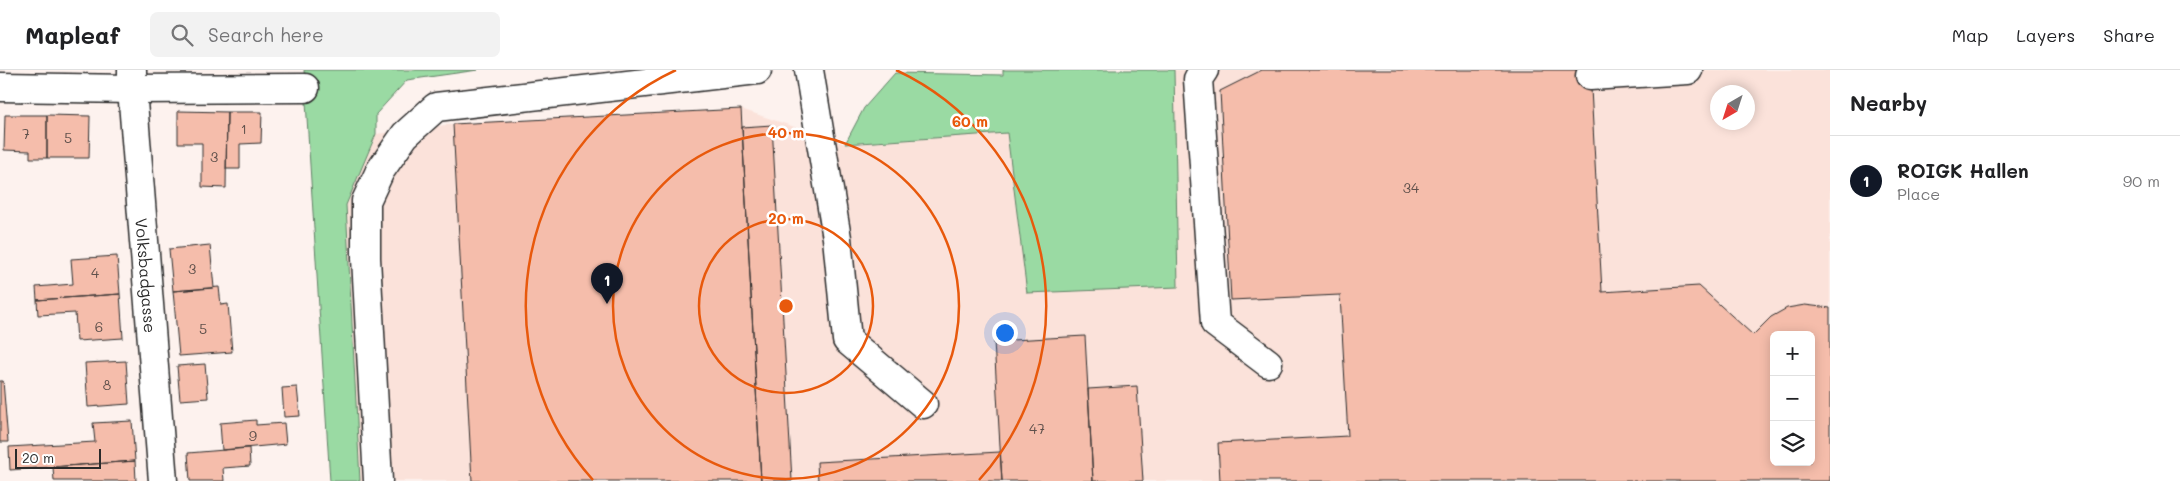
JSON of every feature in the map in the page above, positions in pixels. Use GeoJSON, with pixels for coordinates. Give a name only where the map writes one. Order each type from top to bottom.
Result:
{"type":"FeatureCollection","features":[{"type":"Feature","properties":{"kind":"street"},"geometry":{"type":"LineString","coordinates":[[378,481],[366,258],[366,202],[380,171],[405,135],[436,107],[757,70]]}},
{"type":"Feature","properties":{"kind":"street"},"geometry":{"type":"LineString","coordinates":[[809,70],[837,238],[847,340],[923,404]]}},
{"type":"Feature","properties":{"kind":"street"},"geometry":{"type":"LineString","coordinates":[[1204,70],[1198,79],[1216,323],[1268,363]]}},
{"type":"Feature","properties":{"kind":"street"},"geometry":{"type":"LineString","coordinates":[[1590,76],[1688,70]]}},
{"type":"Feature","properties":{"kind":"street"},"geometry":{"type":"LineString","coordinates":[[0,87],[132,80],[305,88]]}},
{"type":"Feature","properties":{"kind":"street","name":"Volksbadgasse"},"geometry":{"type":"LineString","coordinates":[[132,80],[163,481]]}},
{"type":"Feature","properties":{"kind":"shaded area"},"geometry":{"type":"Polygon","coordinates":[[[1174,70],[1830,70],[1830,481],[360,481],[346,205],[376,134],[453,124],[741,109],[845,144],[1007,133],[1027,292],[1178,286],[1174,70]]]}},
{"type":"Feature","properties":{"kind":"green space"},"geometry":{"type":"Polygon","coordinates":[[[304,70],[478,70],[407,80],[376,114],[376,134],[346,205],[360,481],[330,481],[304,70]]]}},
{"type":"Feature","properties":{"kind":"green space"},"geometry":{"type":"Polygon","coordinates":[[[1003,70],[1174,70],[1178,287],[1027,293],[1007,133],[845,144],[864,108],[895,73],[1003,75],[1003,70]]]}},
{"type":"Feature","properties":{"kind":"building"},"geometry":{"type":"Polygon","coordinates":[[[1262,70],[1590,70],[1602,292],[1699,286],[1753,335],[1771,317],[1787,308],[1805,305],[1830,308],[1830,481],[1220,481],[1218,443],[1348,436],[1340,295],[1231,300],[1220,91],[1262,70]]]}},
{"type":"Feature","properties":{"kind":"building"},"geometry":{"type":"Polygon","coordinates":[[[741,109],[761,481],[472,481],[453,124],[741,109]]]}},
{"type":"Feature","properties":{"kind":"building"},"geometry":{"type":"Polygon","coordinates":[[[178,111],[227,112],[226,188],[202,187],[202,143],[178,143],[178,111]]]}},
{"type":"Feature","properties":{"kind":"building"},"geometry":{"type":"Polygon","coordinates":[[[227,112],[262,112],[261,143],[240,144],[240,169],[226,169],[227,112]]]}},
{"type":"Feature","properties":{"kind":"building"},"geometry":{"type":"Polygon","coordinates":[[[5,115],[47,115],[47,158],[30,158],[30,151],[4,150],[5,115]]]}},
{"type":"Feature","properties":{"kind":"building"},"geometry":{"type":"Polygon","coordinates":[[[47,115],[90,116],[89,158],[47,158],[47,115]]]}},
{"type":"Feature","properties":{"kind":"building"},"geometry":{"type":"Polygon","coordinates":[[[772,125],[792,481],[761,481],[742,127],[772,125]]]}},
{"type":"Feature","properties":{"kind":"building"},"geometry":{"type":"Polygon","coordinates":[[[210,245],[214,288],[173,291],[169,249],[210,245]]]}},
{"type":"Feature","properties":{"kind":"building"},"geometry":{"type":"Polygon","coordinates":[[[117,256],[120,294],[37,300],[36,287],[73,284],[71,259],[117,256]]]}},
{"type":"Feature","properties":{"kind":"building"},"geometry":{"type":"Polygon","coordinates":[[[219,287],[221,305],[228,304],[232,352],[179,356],[173,291],[219,287]]]}},
{"type":"Feature","properties":{"kind":"building"},"geometry":{"type":"Polygon","coordinates":[[[120,294],[123,338],[77,341],[75,313],[38,315],[37,300],[120,294]]]}},
{"type":"Feature","properties":{"kind":"building"},"geometry":{"type":"Polygon","coordinates":[[[1085,336],[1093,481],[1002,481],[994,341],[1085,336]]]}},
{"type":"Feature","properties":{"kind":"building"},"geometry":{"type":"Polygon","coordinates":[[[126,361],[129,404],[88,407],[85,363],[126,361]]]}},
{"type":"Feature","properties":{"kind":"building"},"geometry":{"type":"Polygon","coordinates":[[[205,364],[208,398],[180,400],[177,366],[205,364]]]}},
{"type":"Feature","properties":{"kind":"building"},"geometry":{"type":"Polygon","coordinates":[[[0,381],[3,381],[8,442],[0,442],[0,381]]]}},
{"type":"Feature","properties":{"kind":"building"},"geometry":{"type":"Polygon","coordinates":[[[1137,386],[1143,481],[1093,481],[1088,389],[1137,386]]]}},
{"type":"Feature","properties":{"kind":"building"},"geometry":{"type":"Polygon","coordinates":[[[297,387],[300,416],[284,417],[282,388],[297,387]]]}},
{"type":"Feature","properties":{"kind":"building"},"geometry":{"type":"Polygon","coordinates":[[[256,420],[256,425],[284,423],[286,444],[222,450],[220,423],[256,420]]]}},
{"type":"Feature","properties":{"kind":"building"},"geometry":{"type":"Polygon","coordinates":[[[132,421],[135,461],[10,470],[9,447],[95,442],[93,423],[132,421]]]}},
{"type":"Feature","properties":{"kind":"building"},"geometry":{"type":"Polygon","coordinates":[[[249,448],[250,466],[223,468],[224,481],[190,481],[188,453],[249,448]]]}},
{"type":"Feature","properties":{"kind":"building"},"geometry":{"type":"Polygon","coordinates":[[[1000,452],[1002,481],[818,481],[817,462],[1000,452]]]}},
{"type":"Feature","properties":{"kind":"building"},"geometry":{"type":"Polygon","coordinates":[[[135,461],[136,481],[54,481],[53,467],[135,461]]]}},
{"type":"Feature","properties":{"kind":"place","name":"ROIGK Hallen"},"geometry":{"type":"Point","coordinates":[607,304]}}]}
